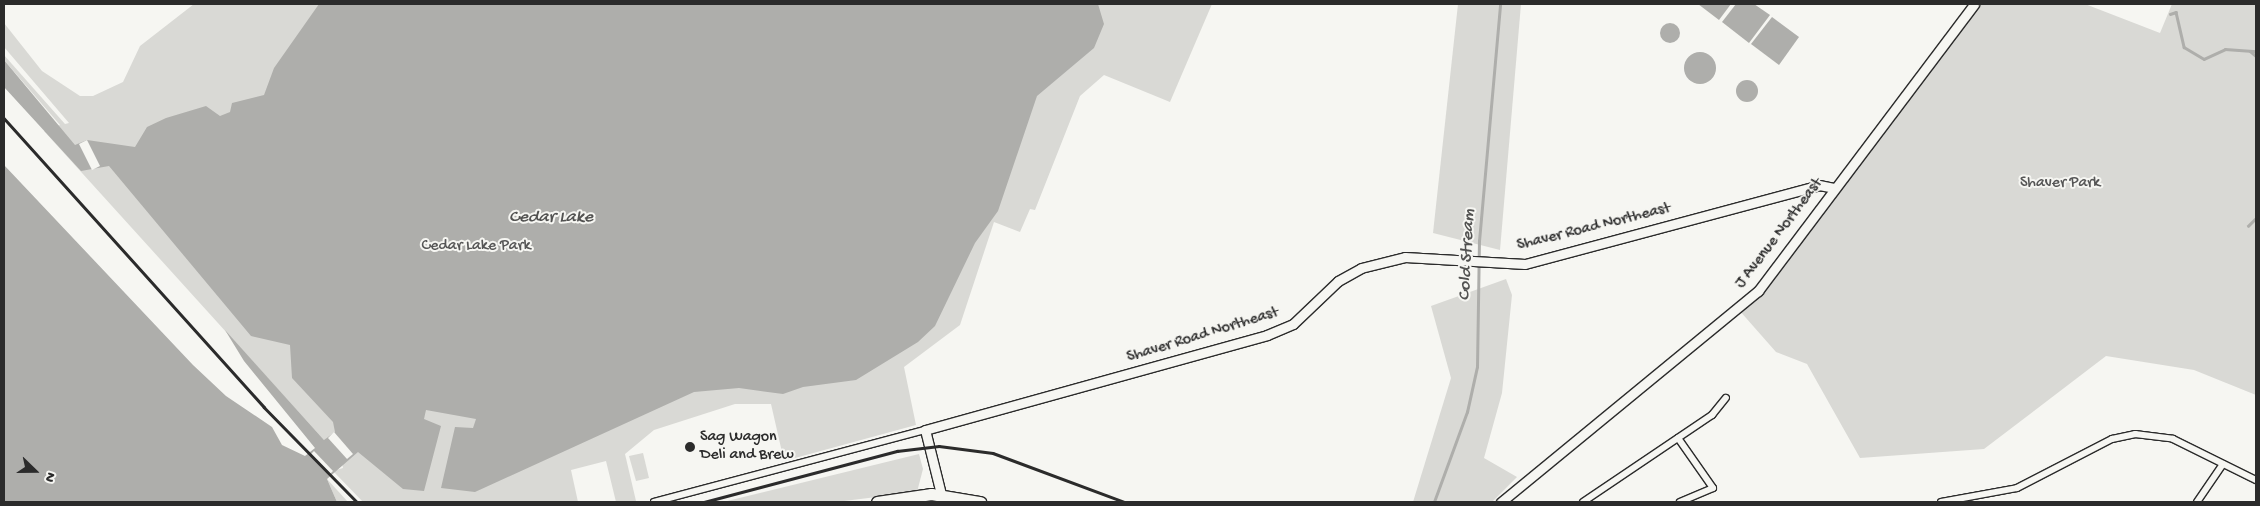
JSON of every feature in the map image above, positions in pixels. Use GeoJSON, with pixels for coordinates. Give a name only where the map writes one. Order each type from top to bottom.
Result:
{"type":"FeatureCollection","features":[{"type":"Feature","properties":{"kind":"highway"},"geometry":{"type":"LineString","coordinates":[[877,502],[942,498],[980,502]]}},
{"type":"Feature","properties":{"kind":"street","name":"J Avenue Northeast"},"geometry":{"type":"LineString","coordinates":[[1501,502],[1606,412],[1739,310],[1758,291],[1974,4]]}},
{"type":"Feature","properties":{"kind":"street","name":"Shaver Road Northeast"},"geometry":{"type":"LineString","coordinates":[[654,502],[924,430],[1267,335],[1293,324],[1338,281],[1361,268],[1384,260],[1428,258],[1510,264],[1532,262],[1819,185],[1834,188]]}},
{"type":"Feature","properties":{"kind":"street"},"geometry":{"type":"LineString","coordinates":[[1583,502],[1678,438],[1726,398]]}},
{"type":"Feature","properties":{"kind":"street"},"geometry":{"type":"LineString","coordinates":[[924,430],[942,498]]}},
{"type":"Feature","properties":{"kind":"street"},"geometry":{"type":"LineString","coordinates":[[1941,502],[2017,488],[2112,439],[2135,434],[2173,439],[2256,480]]}},
{"type":"Feature","properties":{"kind":"street"},"geometry":{"type":"LineString","coordinates":[[1678,438],[1713,488],[1680,502]]}},
{"type":"Feature","properties":{"kind":"street"},"geometry":{"type":"LineString","coordinates":[[2197,502],[2223,464]]}},
{"type":"Feature","properties":{"kind":"green space","name":"Cedar Lake"},"geometry":{"type":"Polygon","coordinates":[[[194,4],[1212,4],[1170,102],[1104,75],[1080,96],[1035,210],[1030,209],[1020,232],[994,222],[960,325],[904,367],[916,425],[784,461],[771,404],[735,404],[654,430],[625,454],[636,501],[616,502],[606,461],[571,470],[578,502],[363,502],[333,471],[343,468],[342,463],[324,440],[44,131],[60,125],[4,60],[4,55],[65,124],[69,123],[4,47],[4,23],[42,71],[80,96],[93,96],[123,82],[140,46],[194,4]]]}},
{"type":"Feature","properties":{"kind":"green space"},"geometry":{"type":"Polygon","coordinates":[[[1458,4],[1521,4],[1500,250],[1433,233],[1458,4]]]}},
{"type":"Feature","properties":{"kind":"green space","name":"Shaver Park"},"geometry":{"type":"Polygon","coordinates":[[[1974,4],[2085,4],[2160,33],[2172,4],[2256,4],[2256,395],[2194,370],[2106,356],[1984,449],[1860,458],[1807,364],[1776,352],[1739,310],[1974,4]]]}},
{"type":"Feature","properties":{"kind":"green space"},"geometry":{"type":"Polygon","coordinates":[[[1506,279],[1512,295],[1502,393],[1484,458],[1517,477],[1492,502],[1413,502],[1451,378],[1431,306],[1506,279]]]}},
{"type":"Feature","properties":{"kind":"green space"},"geometry":{"type":"Polygon","coordinates":[[[643,453],[649,478],[636,481],[629,456],[643,453]]]}},
{"type":"Feature","properties":{"kind":"green space"},"geometry":{"type":"Polygon","coordinates":[[[919,454],[923,469],[917,492],[836,502],[723,502],[919,454]]]}},
{"type":"Feature","properties":{"kind":"green space"},"geometry":{"type":"Polygon","coordinates":[[[327,479],[348,502],[337,502],[327,479]]]}},
{"type":"Feature","properties":{"kind":"water","name":"Cedar Lake"},"geometry":{"type":"Polygon","coordinates":[[[319,4],[1098,4],[1104,24],[1094,48],[1037,96],[998,211],[975,243],[935,326],[918,342],[856,380],[803,387],[783,394],[739,388],[694,392],[475,492],[441,488],[455,427],[473,428],[476,419],[426,410],[424,419],[441,426],[424,491],[403,489],[358,452],[327,479],[337,502],[4,502],[4,165],[193,365],[226,396],[272,427],[282,445],[305,456],[315,448],[244,361],[225,330],[324,440],[335,432],[333,422],[292,378],[290,345],[251,336],[109,166],[81,171],[4,87],[4,60],[75,145],[87,140],[135,147],[147,127],[166,118],[206,106],[220,116],[230,112],[232,103],[264,95],[274,68],[319,4]]]}},
{"type":"Feature","properties":{"kind":"water"},"geometry":{"type":"Polygon","coordinates":[[[1698,4],[1731,4],[1719,20],[1698,4]]]}},
{"type":"Feature","properties":{"kind":"water"},"geometry":{"type":"Polygon","coordinates":[[[1736,4],[1754,4],[1770,15],[1749,43],[1722,22],[1736,4]]]}},
{"type":"Feature","properties":{"kind":"water"},"geometry":{"type":"Polygon","coordinates":[[[1772,17],[1799,37],[1779,65],[1751,44],[1772,17]]]}},
{"type":"Feature","properties":{"kind":"water"},"geometry":{"type":"Polygon","coordinates":[[[1670,23],[1677,26],[1680,33],[1677,40],[1670,43],[1663,40],[1660,33],[1663,26],[1670,23]]]}},
{"type":"Feature","properties":{"kind":"water"},"geometry":{"type":"Polygon","coordinates":[[[1700,52],[1706,53],[1711,57],[1715,62],[1715,74],[1711,79],[1706,83],[1700,84],[1694,83],[1689,79],[1685,74],[1684,68],[1685,62],[1689,57],[1694,53],[1700,52]]]}},
{"type":"Feature","properties":{"kind":"water"},"geometry":{"type":"Polygon","coordinates":[[[1747,80],[1755,83],[1758,91],[1755,99],[1747,102],[1739,99],[1736,91],[1739,83],[1747,80]]]}},
{"type":"Feature","properties":{"kind":"pier"},"geometry":{"type":"Polygon","coordinates":[[[87,140],[100,166],[92,170],[79,144],[87,140]]]}},
{"type":"Feature","properties":{"kind":"pier"},"geometry":{"type":"Polygon","coordinates":[[[334,432],[353,454],[347,459],[328,438],[334,432]]]}},
{"type":"Feature","properties":{"kind":"pier"},"geometry":{"type":"Polygon","coordinates":[[[314,451],[333,471],[329,475],[310,455],[314,451]]]}},
{"type":"Feature","properties":{"kind":"waterway","name":"Cold Stream"},"geometry":{"type":"LineString","coordinates":[[1434,502],[1467,412],[1477,367],[1479,241],[1500,4]]}},
{"type":"Feature","properties":{"kind":"waterway"},"geometry":{"type":"LineString","coordinates":[[2170,14],[2176,12],[2184,47],[2204,59],[2225,49],[2256,51]]}},
{"type":"Feature","properties":{"kind":"waterway"},"geometry":{"type":"LineString","coordinates":[[2250,51],[2256,56]]}},
{"type":"Feature","properties":{"kind":"waterway"},"geometry":{"type":"LineString","coordinates":[[2248,226],[2256,218]]}},
{"type":"Feature","properties":{"kind":"railway"},"geometry":{"type":"LineString","coordinates":[[4,118],[264,407],[357,502]]}},
{"type":"Feature","properties":{"kind":"railway"},"geometry":{"type":"LineString","coordinates":[[704,502],[897,451],[939,446],[993,453],[1125,502]]}},
{"type":"Feature","properties":{"kind":"place","name":"Sag Wagon Deli and Brew"},"geometry":{"type":"Point","coordinates":[690,447]}},
{"type":"Feature","properties":{"kind":"park label","name":"Cedar Lake Park"},"geometry":{"type":"Point","coordinates":[476,247]}}]}
